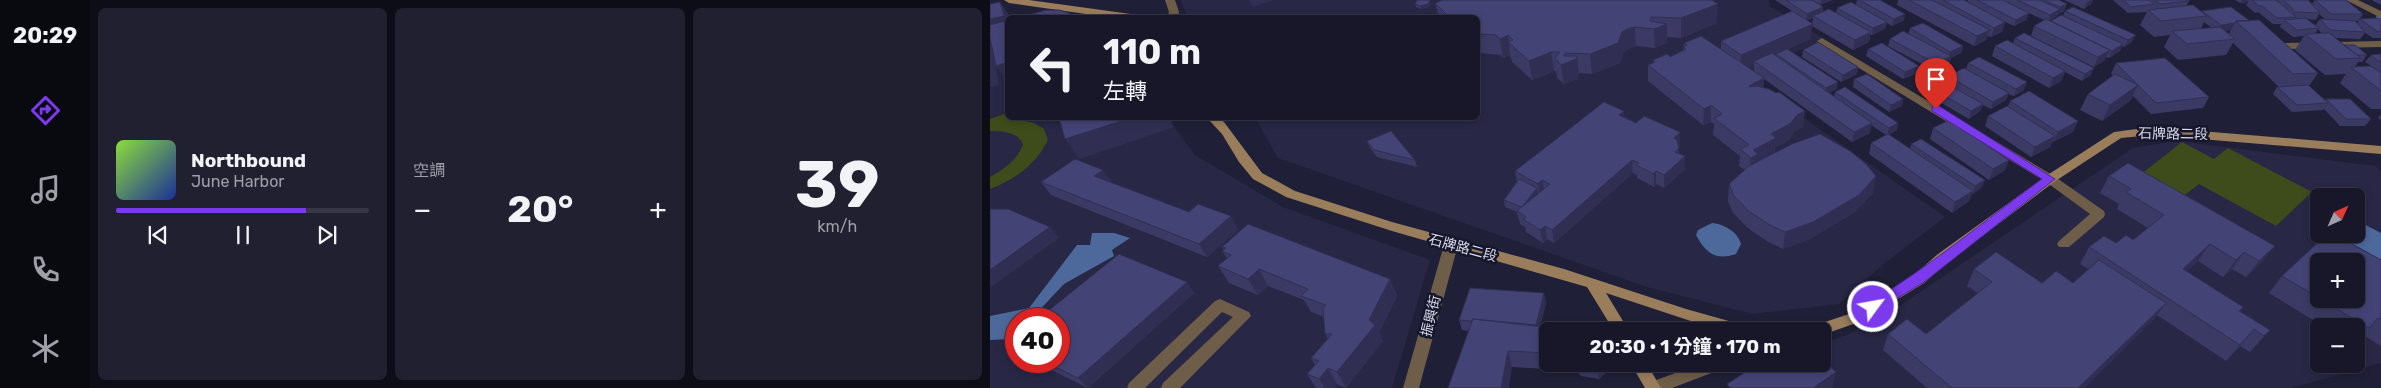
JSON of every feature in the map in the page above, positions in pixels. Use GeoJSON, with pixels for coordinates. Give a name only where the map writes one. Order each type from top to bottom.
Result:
{"type":"FeatureCollection","features":[{"type":"Feature","properties":{"kind":"street"},"geometry":{"type":"LineString","coordinates":[[1009,0],[1116,15]]}},
{"type":"Feature","properties":{"kind":"street"},"geometry":{"type":"LineString","coordinates":[[1170,0],[1174,12],[1173,15]]}},
{"type":"Feature","properties":{"kind":"street"},"geometry":{"type":"LineString","coordinates":[[2351,0],[2381,15]]}},
{"type":"Feature","properties":{"kind":"street"},"geometry":{"type":"LineString","coordinates":[[1822,41],[2050,179],[2099,214],[2064,244]]}},
{"type":"Feature","properties":{"kind":"street"},"geometry":{"type":"LineString","coordinates":[[2284,46],[2381,44]]}},
{"type":"Feature","properties":{"kind":"street","name":"石牌路二段"},"geometry":{"type":"LineString","coordinates":[[1215,120],[1220,123],[1241,159],[1265,182],[1294,196],[1451,245],[1592,283],[1653,306],[1711,322]]}},
{"type":"Feature","properties":{"kind":"street","name":"石牌路二段"},"geometry":{"type":"LineString","coordinates":[[1831,326],[1857,317],[1919,279],[1943,258],[2050,179],[2118,135],[2152,131],[2381,150]]}},
{"type":"Feature","properties":{"kind":"street","name":"振興街"},"geometry":{"type":"LineString","coordinates":[[1411,388],[1451,245]]}},
{"type":"Feature","properties":{"kind":"street"},"geometry":{"type":"LineString","coordinates":[[1592,283],[1616,322]]}},
{"type":"Feature","properties":{"kind":"street"},"geometry":{"type":"LineString","coordinates":[[1135,388],[1220,305],[1244,316],[1169,388]]}},
{"type":"Feature","properties":{"kind":"street"},"geometry":{"type":"LineString","coordinates":[[1644,372],[1653,388],[1696,372]]}},
{"type":"Feature","properties":{"kind":"shaded area"},"geometry":{"type":"Polygon","coordinates":[[[1180,0],[1769,0],[1769,6],[1823,38],[1822,41],[1743,75],[1945,217],[1885,263],[1839,304],[1752,314],[1647,287],[1278,158],[1256,120],[1480,120],[1480,15],[1187,15],[1180,0]]]}},
{"type":"Feature","properties":{"kind":"shaded area"},"geometry":{"type":"Polygon","coordinates":[[[990,12],[1017,15],[1005,15],[1005,120],[1170,120],[1195,155],[1283,207],[1430,260],[1392,388],[990,388],[990,12]]]}},
{"type":"Feature","properties":{"kind":"shaded area"},"geometry":{"type":"Polygon","coordinates":[[[2176,141],[2376,166],[2381,172],[2381,363],[2365,367],[2365,318],[2310,318],[2310,373],[2345,373],[2291,388],[1832,388],[1825,372],[1831,372],[1831,340],[1847,335],[1889,313],[2133,148],[2176,141]]]}},
{"type":"Feature","properties":{"kind":"green space"},"geometry":{"type":"Polygon","coordinates":[[[1005,114],[1005,120],[1020,120],[1034,123],[1044,129],[1048,140],[1037,157],[1024,170],[1008,181],[990,189],[990,177],[1014,160],[1023,144],[1014,135],[990,131],[990,119],[1005,114]]]}},
{"type":"Feature","properties":{"kind":"green space"},"geometry":{"type":"Polygon","coordinates":[[[2182,142],[2214,159],[2228,148],[2310,191],[2310,194],[2276,226],[2199,184],[2181,198],[2140,175],[2182,142]]]}},
{"type":"Feature","properties":{"kind":"water"},"geometry":{"type":"Polygon","coordinates":[[[1712,223],[1726,227],[1734,232],[1741,244],[1736,254],[1722,257],[1717,256],[1704,247],[1696,235],[1698,230],[1712,223]]]}},
{"type":"Feature","properties":{"kind":"water"},"geometry":{"type":"Polygon","coordinates":[[[2365,225],[2381,233],[2381,272],[2365,263],[2365,253],[2346,253],[2327,243],[2365,243],[2365,225]]]}},
{"type":"Feature","properties":{"kind":"water"},"geometry":{"type":"Polygon","coordinates":[[[1092,233],[1114,233],[1130,238],[1112,250],[1114,256],[1064,284],[1041,308],[1029,308],[1077,245],[1090,245],[1092,233]]]}},
{"type":"Feature","properties":{"kind":"water"},"geometry":{"type":"Polygon","coordinates":[[[1005,313],[1005,339],[990,340],[990,316],[1005,313]]]}},
{"type":"Feature","properties":{"kind":"building"},"geometry":{"type":"Polygon","coordinates":[[[1417,0],[1430,0],[1428,4],[1420,6],[1415,4],[1417,0]]]}},
{"type":"Feature","properties":{"kind":"building"},"geometry":{"type":"Polygon","coordinates":[[[1443,0],[1712,0],[1718,4],[1681,18],[1651,17],[1650,21],[1667,24],[1654,29],[1635,27],[1627,29],[1622,32],[1618,43],[1590,54],[1565,53],[1564,56],[1577,56],[1576,59],[1561,65],[1555,58],[1560,52],[1551,52],[1529,61],[1508,42],[1513,40],[1508,35],[1500,39],[1496,35],[1480,34],[1480,15],[1447,15],[1435,3],[1443,0]]]}},
{"type":"Feature","properties":{"kind":"building"},"geometry":{"type":"Polygon","coordinates":[[[1786,0],[1812,0],[1823,7],[1807,14],[1786,0]]]}},
{"type":"Feature","properties":{"kind":"building"},"geometry":{"type":"Polygon","coordinates":[[[1859,0],[1880,0],[1905,14],[1894,19],[1859,0]]]}},
{"type":"Feature","properties":{"kind":"building"},"geometry":{"type":"Polygon","coordinates":[[[1909,0],[1932,0],[1990,30],[1977,36],[1909,0]]]}},
{"type":"Feature","properties":{"kind":"building"},"geometry":{"type":"Polygon","coordinates":[[[1943,0],[1964,0],[2005,22],[1994,28],[1943,0]]]}},
{"type":"Feature","properties":{"kind":"building"},"geometry":{"type":"Polygon","coordinates":[[[1977,0],[2002,0],[2029,13],[2016,20],[1977,0]]]}},
{"type":"Feature","properties":{"kind":"building"},"geometry":{"type":"Polygon","coordinates":[[[2017,0],[2039,0],[2060,9],[2050,15],[2017,0]]]}},
{"type":"Feature","properties":{"kind":"building"},"geometry":{"type":"Polygon","coordinates":[[[2044,0],[2059,0],[2067,4],[2060,7],[2044,0]]]}},
{"type":"Feature","properties":{"kind":"building"},"geometry":{"type":"Polygon","coordinates":[[[2124,0],[2149,0],[2154,4],[2131,7],[2124,0]]]}},
{"type":"Feature","properties":{"kind":"building"},"geometry":{"type":"Polygon","coordinates":[[[2155,0],[2188,0],[2189,1],[2160,4],[2155,0]]]}},
{"type":"Feature","properties":{"kind":"building"},"geometry":{"type":"Polygon","coordinates":[[[2252,0],[2276,0],[2296,17],[2277,18],[2252,0]]]}},
{"type":"Feature","properties":{"kind":"building"},"geometry":{"type":"Polygon","coordinates":[[[2284,0],[2308,0],[2320,13],[2295,12],[2284,0]]]}},
{"type":"Feature","properties":{"kind":"building"},"geometry":{"type":"Polygon","coordinates":[[[2315,0],[2346,0],[2363,14],[2331,14],[2315,0]]]}},
{"type":"Feature","properties":{"kind":"building"},"geometry":{"type":"Polygon","coordinates":[[[1000,2],[1004,16],[990,19],[990,4],[1000,2]]]}},
{"type":"Feature","properties":{"kind":"building"},"geometry":{"type":"Polygon","coordinates":[[[1851,2],[1887,22],[1873,28],[1837,8],[1851,2]]]}},
{"type":"Feature","properties":{"kind":"building"},"geometry":{"type":"Polygon","coordinates":[[[2193,5],[2207,16],[2161,21],[2148,10],[2193,5]]]}},
{"type":"Feature","properties":{"kind":"building"},"geometry":{"type":"Polygon","coordinates":[[[2073,7],[2136,35],[2128,40],[2065,11],[2073,7]]]}},
{"type":"Feature","properties":{"kind":"building"},"geometry":{"type":"Polygon","coordinates":[[[2231,7],[2250,21],[2236,21],[2235,23],[2221,25],[2202,11],[2231,7]]]}},
{"type":"Feature","properties":{"kind":"building"},"geometry":{"type":"Polygon","coordinates":[[[1829,9],[1871,32],[1855,40],[1813,16],[1829,9]]]}},
{"type":"Feature","properties":{"kind":"building"},"geometry":{"type":"Polygon","coordinates":[[[1046,10],[1059,10],[1071,15],[1028,15],[1046,10]]]}},
{"type":"Feature","properties":{"kind":"building"},"geometry":{"type":"Polygon","coordinates":[[[1792,11],[1813,24],[1741,55],[1721,41],[1792,11]]]}},
{"type":"Feature","properties":{"kind":"building"},"geometry":{"type":"Polygon","coordinates":[[[2061,15],[2123,44],[2112,51],[2051,21],[2061,15]]]}},
{"type":"Feature","properties":{"kind":"building"},"geometry":{"type":"Polygon","coordinates":[[[2305,18],[2319,28],[2297,30],[2284,20],[2305,18]]]}},
{"type":"Feature","properties":{"kind":"building"},"geometry":{"type":"Polygon","coordinates":[[[2378,18],[2381,20],[2381,31],[2378,32],[2360,19],[2378,18]]]}},
{"type":"Feature","properties":{"kind":"building"},"geometry":{"type":"Polygon","coordinates":[[[2046,19],[2110,50],[2098,57],[2034,26],[2046,19]]]}},
{"type":"Feature","properties":{"kind":"building"},"geometry":{"type":"Polygon","coordinates":[[[2320,19],[2355,21],[2365,32],[2330,30],[2320,19]]]}},
{"type":"Feature","properties":{"kind":"building"},"geometry":{"type":"Polygon","coordinates":[[[2259,20],[2318,73],[2293,74],[2236,21],[2259,20]]]}},
{"type":"Feature","properties":{"kind":"building"},"geometry":{"type":"Polygon","coordinates":[[[1005,21],[1005,63],[996,66],[990,38],[990,25],[1005,21]]]}},
{"type":"Feature","properties":{"kind":"building"},"geometry":{"type":"Polygon","coordinates":[[[1923,23],[1963,46],[1950,52],[1910,28],[1923,23]]]}},
{"type":"Feature","properties":{"kind":"building"},"geometry":{"type":"Polygon","coordinates":[[[2220,27],[2235,39],[2187,44],[2172,31],[2220,27]]]}},
{"type":"Feature","properties":{"kind":"building"},"geometry":{"type":"Polygon","coordinates":[[[1903,31],[1951,56],[1937,64],[1890,39],[1903,31]]]}},
{"type":"Feature","properties":{"kind":"building"},"geometry":{"type":"Polygon","coordinates":[[[2024,33],[2094,68],[2085,74],[2015,38],[2024,33]]]}},
{"type":"Feature","properties":{"kind":"building"},"geometry":{"type":"Polygon","coordinates":[[[2329,33],[2361,58],[2336,59],[2305,34],[2329,33]]]}},
{"type":"Feature","properties":{"kind":"building"},"geometry":{"type":"Polygon","coordinates":[[[1701,36],[1764,78],[1750,87],[1756,86],[1776,93],[1779,92],[1805,111],[1797,115],[1791,123],[1771,134],[1776,138],[1753,150],[1758,154],[1751,158],[1740,149],[1749,145],[1714,118],[1722,114],[1711,105],[1704,109],[1648,65],[1655,62],[1653,60],[1667,54],[1670,57],[1686,49],[1683,47],[1687,45],[1684,43],[1701,36]]]}},
{"type":"Feature","properties":{"kind":"building"},"geometry":{"type":"Polygon","coordinates":[[[2007,40],[2065,71],[2053,78],[1995,46],[2007,40]]]}},
{"type":"Feature","properties":{"kind":"building"},"geometry":{"type":"Polygon","coordinates":[[[1818,42],[1858,67],[1843,75],[1803,50],[1818,42]]]}},
{"type":"Feature","properties":{"kind":"building"},"geometry":{"type":"Polygon","coordinates":[[[1882,43],[1919,66],[1905,72],[1868,49],[1882,43]]]}},
{"type":"Feature","properties":{"kind":"building"},"geometry":{"type":"Polygon","coordinates":[[[2344,45],[2355,45],[2367,55],[2357,55],[2344,45]]]}},
{"type":"Feature","properties":{"kind":"building"},"geometry":{"type":"Polygon","coordinates":[[[1787,49],[1838,82],[1826,88],[1776,54],[1787,49]]]}},
{"type":"Feature","properties":{"kind":"building"},"geometry":{"type":"Polygon","coordinates":[[[1772,53],[1872,123],[1854,132],[1754,61],[1772,53]]]}},
{"type":"Feature","properties":{"kind":"building"},"geometry":{"type":"Polygon","coordinates":[[[2381,54],[2381,63],[2371,55],[2381,54]]]}},
{"type":"Feature","properties":{"kind":"building"},"geometry":{"type":"Polygon","coordinates":[[[1979,57],[2027,82],[2016,89],[1968,63],[1979,57]]]}},
{"type":"Feature","properties":{"kind":"building"},"geometry":{"type":"Polygon","coordinates":[[[2165,58],[2209,97],[2156,103],[2116,63],[2165,58]]]}},
{"type":"Feature","properties":{"kind":"building"},"geometry":{"type":"Polygon","coordinates":[[[2371,66],[2381,73],[2381,91],[2351,67],[2371,66]]]}},
{"type":"Feature","properties":{"kind":"building"},"geometry":{"type":"Polygon","coordinates":[[[1964,68],[2009,93],[1993,102],[1948,76],[1964,68]]]}},
{"type":"Feature","properties":{"kind":"building"},"geometry":{"type":"Polygon","coordinates":[[[1867,74],[1903,99],[1891,105],[1854,79],[1867,74]]]}},
{"type":"Feature","properties":{"kind":"building"},"geometry":{"type":"Polygon","coordinates":[[[2115,74],[2138,85],[2110,105],[2088,94],[2115,74]]]}},
{"type":"Feature","properties":{"kind":"building"},"geometry":{"type":"Polygon","coordinates":[[[1942,81],[1983,104],[1971,111],[1930,87],[1942,81]]]}},
{"type":"Feature","properties":{"kind":"building"},"geometry":{"type":"Polygon","coordinates":[[[2308,85],[2328,103],[2297,105],[2277,87],[2308,85]]]}},
{"type":"Feature","properties":{"kind":"building"},"geometry":{"type":"Polygon","coordinates":[[[1845,87],[1898,123],[1889,128],[1835,92],[1845,87]]]}},
{"type":"Feature","properties":{"kind":"building"},"geometry":{"type":"Polygon","coordinates":[[[2029,91],[2078,121],[2058,132],[2010,101],[2029,91]]]}},
{"type":"Feature","properties":{"kind":"building"},"geometry":{"type":"Polygon","coordinates":[[[2326,99],[2350,99],[2371,119],[2346,119],[2326,99]]]}},
{"type":"Feature","properties":{"kind":"building"},"geometry":{"type":"Polygon","coordinates":[[[1604,102],[1624,111],[1619,115],[1636,123],[1644,116],[1680,132],[1674,138],[1677,140],[1679,148],[1675,152],[1685,156],[1664,175],[1656,171],[1654,174],[1636,165],[1639,163],[1632,160],[1552,230],[1545,226],[1540,230],[1523,219],[1526,217],[1517,211],[1550,184],[1542,180],[1538,184],[1515,171],[1604,102]]]}},
{"type":"Feature","properties":{"kind":"building"},"geometry":{"type":"Polygon","coordinates":[[[2007,106],[2055,136],[2035,147],[1988,116],[2007,106]]]}},
{"type":"Feature","properties":{"kind":"building"},"geometry":{"type":"Polygon","coordinates":[[[1060,120],[1125,120],[1065,139],[1060,120]]]}},
{"type":"Feature","properties":{"kind":"building"},"geometry":{"type":"Polygon","coordinates":[[[1949,120],[2009,160],[1993,169],[1933,128],[1949,120]]]}},
{"type":"Feature","properties":{"kind":"building"},"geometry":{"type":"Polygon","coordinates":[[[1391,131],[1415,160],[1374,150],[1367,141],[1391,131]]]}},
{"type":"Feature","properties":{"kind":"building"},"geometry":{"type":"Polygon","coordinates":[[[1820,134],[1850,151],[1866,164],[1876,176],[1859,195],[1813,222],[1785,232],[1750,212],[1734,196],[1729,184],[1749,166],[1792,144],[1820,134]]]}},
{"type":"Feature","properties":{"kind":"building"},"geometry":{"type":"Polygon","coordinates":[[[1888,134],[1973,191],[1955,202],[1871,143],[1888,134]]]}},
{"type":"Feature","properties":{"kind":"building"},"geometry":{"type":"Polygon","coordinates":[[[1921,139],[1985,180],[1975,186],[1911,144],[1921,139]]]}},
{"type":"Feature","properties":{"kind":"building"},"geometry":{"type":"Polygon","coordinates":[[[1075,159],[1103,170],[1094,176],[1189,212],[1198,204],[1231,216],[1199,244],[1041,182],[1075,159]]]}},
{"type":"Feature","properties":{"kind":"building"},"geometry":{"type":"Polygon","coordinates":[[[2128,163],[2275,246],[2259,261],[2244,252],[2236,260],[2210,244],[2183,269],[2243,307],[2239,311],[2270,330],[2264,336],[2254,329],[2240,345],[2089,247],[2104,236],[2116,243],[2126,235],[2133,240],[2164,215],[2126,192],[2131,189],[2109,176],[2128,163]]]}},
{"type":"Feature","properties":{"kind":"building"},"geometry":{"type":"Polygon","coordinates":[[[1519,179],[1537,188],[1522,207],[1504,200],[1519,179]]]}},
{"type":"Feature","properties":{"kind":"building"},"geometry":{"type":"Polygon","coordinates":[[[990,209],[1008,209],[1050,227],[990,270],[990,209]]]}},
{"type":"Feature","properties":{"kind":"building"},"geometry":{"type":"Polygon","coordinates":[[[1248,224],[1390,279],[1369,320],[1375,325],[1337,372],[1328,368],[1319,379],[1307,374],[1319,361],[1311,358],[1332,334],[1325,334],[1323,309],[1326,305],[1301,296],[1308,289],[1259,269],[1248,279],[1218,266],[1231,255],[1222,251],[1226,248],[1222,247],[1248,224]]]}},
{"type":"Feature","properties":{"kind":"building"},"geometry":{"type":"Polygon","coordinates":[[[2317,243],[2350,243],[2381,260],[2381,319],[2378,318],[2369,328],[2365,326],[2365,318],[2352,318],[2335,308],[2365,308],[2365,253],[2310,253],[2310,293],[2282,276],[2317,243]]]}},
{"type":"Feature","properties":{"kind":"building"},"geometry":{"type":"Polygon","coordinates":[[[1996,252],[2042,283],[2056,271],[2073,283],[2099,260],[2166,303],[2078,388],[1952,388],[1888,334],[1907,319],[1926,334],[1992,282],[1974,269],[1996,252]]]}},
{"type":"Feature","properties":{"kind":"building"},"geometry":{"type":"Polygon","coordinates":[[[1119,254],[1187,282],[1078,378],[1068,373],[1070,373],[1070,308],[1052,308],[1119,254]]]}},
{"type":"Feature","properties":{"kind":"building"},"geometry":{"type":"Polygon","coordinates":[[[1470,288],[1544,293],[1536,325],[1473,319],[1472,321],[1459,320],[1470,288]]]}},
{"type":"Feature","properties":{"kind":"building"},"geometry":{"type":"Polygon","coordinates":[[[1473,319],[1539,326],[1539,353],[1508,351],[1501,388],[1448,388],[1473,319]]]}},
{"type":"Feature","properties":{"kind":"building"},"geometry":{"type":"Polygon","coordinates":[[[1831,367],[1836,372],[1813,388],[1730,388],[1727,384],[1746,372],[1831,372],[1831,367]]]}},
{"type":"Feature","properties":{"kind":"route"},"geometry":{"type":"LineString","coordinates":[[1873,307],[1919,279],[1943,258],[2050,179],[1936,109]]}}]}
